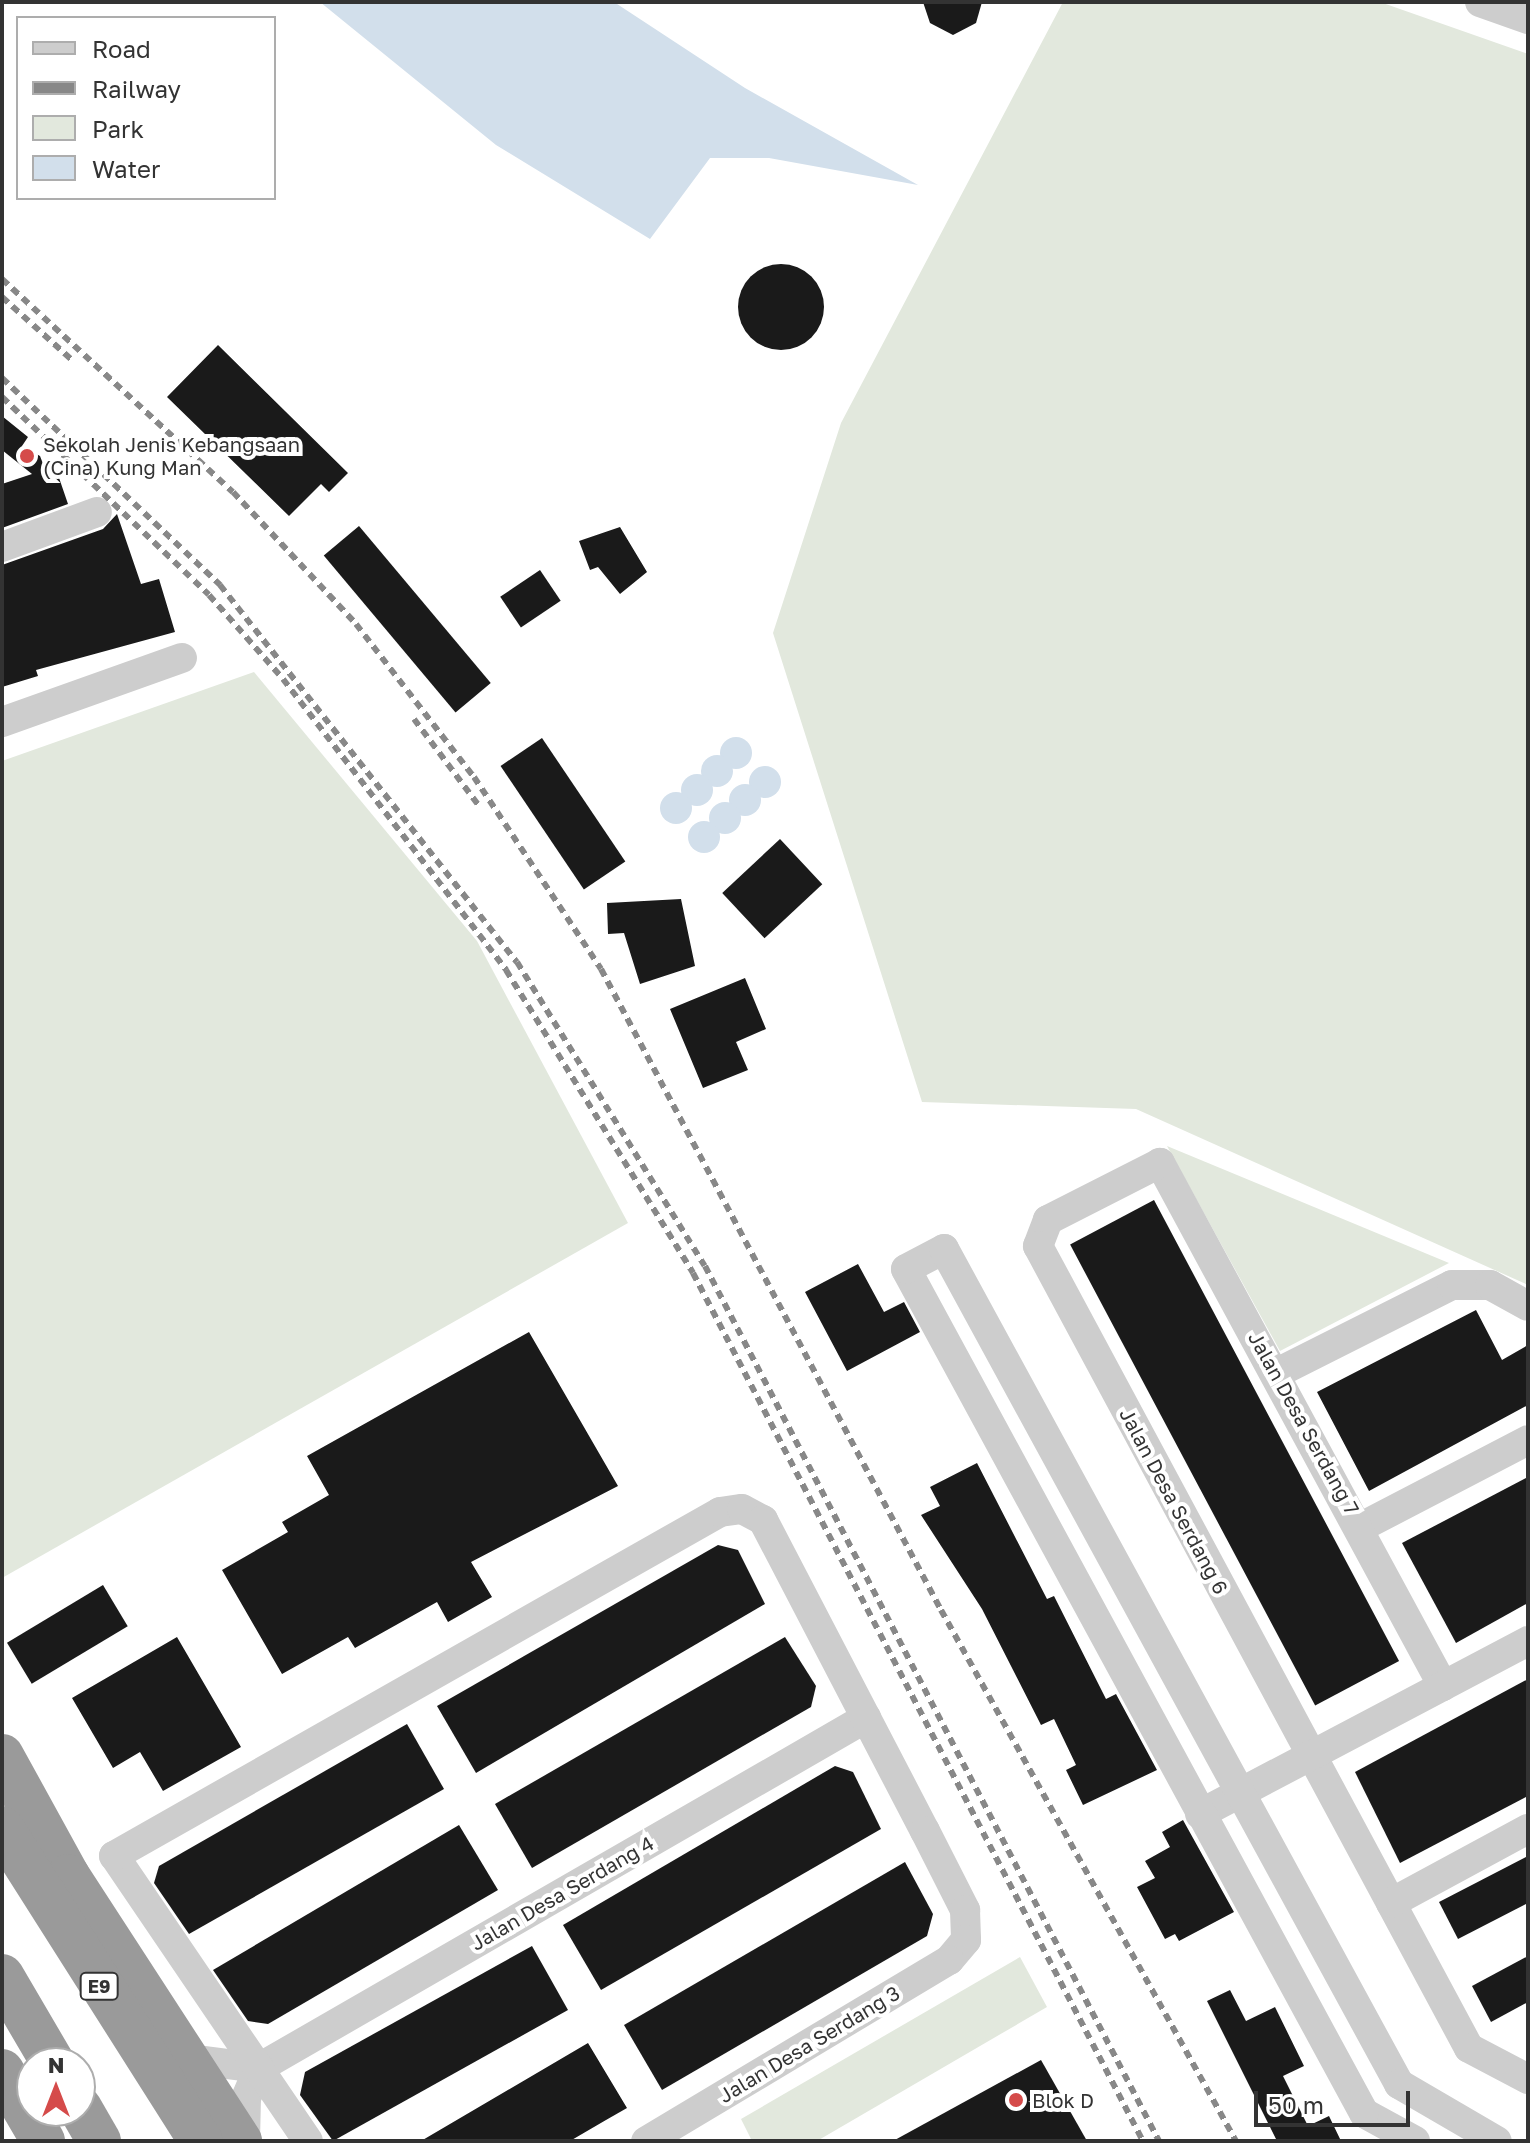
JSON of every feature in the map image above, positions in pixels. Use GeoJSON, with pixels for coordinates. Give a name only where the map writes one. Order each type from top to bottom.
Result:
{"type":"FeatureCollection","features":[{"type":"Feature","properties":{"kind":"highway","name":"E9"},"geometry":{"type":"LineString","coordinates":[[2,1756],[68,1876],[243,2141]]}},
{"type":"Feature","properties":{"kind":"highway","name":"E9"},"geometry":{"type":"LineString","coordinates":[[2,1828],[201,2141]]}},
{"type":"Feature","properties":{"kind":"highway"},"geometry":{"type":"LineString","coordinates":[[2,1976],[44,2047]]}},
{"type":"Feature","properties":{"kind":"highway"},"geometry":{"type":"LineString","coordinates":[[2,2071],[43,2141]]}},
{"type":"Feature","properties":{"kind":"street"},"geometry":{"type":"LineString","coordinates":[[1480,2],[1524,14]]}},
{"type":"Feature","properties":{"kind":"street"},"geometry":{"type":"LineString","coordinates":[[2,547],[97,512]]}},
{"type":"Feature","properties":{"kind":"street"},"geometry":{"type":"LineString","coordinates":[[2,722],[182,658]]}},
{"type":"Feature","properties":{"kind":"street","name":"Jalan Desa Serdang 7"},"geometry":{"type":"LineString","coordinates":[[1038,1246],[1048,1220],[1160,1163],[1361,1527],[1443,1686]]}},
{"type":"Feature","properties":{"kind":"street","name":"Jalan Desa Serdang 6"},"geometry":{"type":"LineString","coordinates":[[1038,1246],[1317,1753],[1391,1903],[1469,2048],[1499,2067]]}},
{"type":"Feature","properties":{"kind":"street"},"geometry":{"type":"LineString","coordinates":[[1415,2141],[1364,2113],[906,1269],[944,1249],[1399,2084],[1497,2141]]}},
{"type":"Feature","properties":{"kind":"street"},"geometry":{"type":"LineString","coordinates":[[1277,1373],[1452,1285],[1490,1285],[1528,1306]]}},
{"type":"Feature","properties":{"kind":"street"},"geometry":{"type":"LineString","coordinates":[[1361,1527],[1528,1440]]}},
{"type":"Feature","properties":{"kind":"street"},"geometry":{"type":"LineString","coordinates":[[308,2141],[114,1856],[720,1512],[742,1509],[763,1520],[866,1718]]}},
{"type":"Feature","properties":{"kind":"street"},"geometry":{"type":"LineString","coordinates":[[1200,1814],[1528,1641]]}},
{"type":"Feature","properties":{"kind":"street","name":"Jalan Desa Serdang 3"},"geometry":{"type":"LineString","coordinates":[[646,2141],[949,1960],[966,1940],[965,1910],[866,1718]]}},
{"type":"Feature","properties":{"kind":"street","name":"Jalan Desa Serdang 4"},"geometry":{"type":"LineString","coordinates":[[259,2068],[866,1718]]}},
{"type":"Feature","properties":{"kind":"street"},"geometry":{"type":"LineString","coordinates":[[1391,1903],[1528,1829]]}},
{"type":"Feature","properties":{"kind":"street"},"geometry":{"type":"LineString","coordinates":[[1499,2067],[1528,2052]]}},
{"type":"Feature","properties":{"kind":"street"},"geometry":{"type":"LineString","coordinates":[[188,2059],[259,2068]]}},
{"type":"Feature","properties":{"kind":"street"},"geometry":{"type":"LineString","coordinates":[[1499,2067],[1528,2079]]}},
{"type":"Feature","properties":{"kind":"street"},"geometry":{"type":"LineString","coordinates":[[243,2141],[246,2098],[259,2068]]}},
{"type":"Feature","properties":{"kind":"green space"},"geometry":{"type":"Polygon","coordinates":[[[1063,2],[1380,2],[1528,54],[1528,1285],[1136,1109],[922,1102],[773,633],[841,423],[1063,2]]]}},
{"type":"Feature","properties":{"kind":"green space"},"geometry":{"type":"Polygon","coordinates":[[[254,672],[477,941],[628,1223],[2,1578],[2,761],[254,672]]]}},
{"type":"Feature","properties":{"kind":"green space"},"geometry":{"type":"Polygon","coordinates":[[[1167,1146],[1449,1263],[1280,1351],[1167,1146]]]}},
{"type":"Feature","properties":{"kind":"green space"},"geometry":{"type":"Polygon","coordinates":[[[1020,1957],[1047,2007],[817,2141],[752,2141],[741,2119],[1020,1957]]]}},
{"type":"Feature","properties":{"kind":"water"},"geometry":{"type":"Polygon","coordinates":[[[320,2],[614,2],[745,88],[918,185],[769,158],[710,158],[650,239],[496,145],[320,2]]]}},
{"type":"Feature","properties":{"kind":"water"},"geometry":{"type":"Polygon","coordinates":[[[736,737],[747,742],[752,753],[747,764],[736,769],[725,764],[720,753],[725,742],[736,737]]]}},
{"type":"Feature","properties":{"kind":"water"},"geometry":{"type":"Polygon","coordinates":[[[717,755],[728,760],[733,771],[728,782],[717,787],[706,782],[701,771],[706,760],[717,755]]]}},
{"type":"Feature","properties":{"kind":"water"},"geometry":{"type":"Polygon","coordinates":[[[765,766],[776,771],[781,782],[776,793],[765,798],[754,793],[749,782],[754,771],[765,766]]]}},
{"type":"Feature","properties":{"kind":"water"},"geometry":{"type":"Polygon","coordinates":[[[697,774],[708,779],[713,790],[708,801],[697,806],[686,801],[681,790],[686,779],[697,774]]]}},
{"type":"Feature","properties":{"kind":"water"},"geometry":{"type":"Polygon","coordinates":[[[745,784],[756,789],[761,800],[756,811],[745,816],[734,811],[729,800],[734,789],[745,784]]]}},
{"type":"Feature","properties":{"kind":"water"},"geometry":{"type":"Polygon","coordinates":[[[676,792],[687,797],[692,808],[687,819],[676,824],[665,819],[660,808],[665,797],[676,792]]]}},
{"type":"Feature","properties":{"kind":"water"},"geometry":{"type":"Polygon","coordinates":[[[725,802],[736,807],[741,818],[736,829],[725,834],[714,829],[709,818],[714,807],[725,802]]]}},
{"type":"Feature","properties":{"kind":"water"},"geometry":{"type":"Polygon","coordinates":[[[704,821],[715,826],[720,837],[715,848],[704,853],[693,848],[688,837],[693,826],[704,821]]]}},
{"type":"Feature","properties":{"kind":"building"},"geometry":{"type":"Polygon","coordinates":[[[923,2],[982,2],[976,23],[953,35],[930,23],[923,2]]]}},
{"type":"Feature","properties":{"kind":"building"},"geometry":{"type":"Polygon","coordinates":[[[781,264],[798,267],[812,276],[821,290],[824,307],[821,324],[812,338],[798,347],[781,350],[764,347],[750,338],[741,324],[738,307],[741,290],[750,276],[764,267],[781,264]]]}},
{"type":"Feature","properties":{"kind":"building"},"geometry":{"type":"Polygon","coordinates":[[[218,345],[348,473],[329,492],[321,484],[289,516],[167,397],[218,345]]]}},
{"type":"Feature","properties":{"kind":"building"},"geometry":{"type":"Polygon","coordinates":[[[2,416],[28,437],[22,446],[40,456],[45,469],[55,466],[68,504],[2,528],[2,484],[32,474],[2,450],[2,416]]]}},
{"type":"Feature","properties":{"kind":"building"},"geometry":{"type":"Polygon","coordinates":[[[117,514],[141,584],[159,579],[175,632],[36,670],[38,676],[2,687],[2,565],[103,529],[117,514]]]}},
{"type":"Feature","properties":{"kind":"building"},"geometry":{"type":"Polygon","coordinates":[[[359,526],[491,683],[456,713],[324,556],[359,526]]]}},
{"type":"Feature","properties":{"kind":"building"},"geometry":{"type":"Polygon","coordinates":[[[620,527],[647,572],[620,594],[598,567],[590,570],[579,541],[620,527]]]}},
{"type":"Feature","properties":{"kind":"building"},"geometry":{"type":"Polygon","coordinates":[[[540,570],[561,601],[521,628],[500,597],[540,570]]]}},
{"type":"Feature","properties":{"kind":"building"},"geometry":{"type":"Polygon","coordinates":[[[542,738],[625,862],[584,889],[501,766],[542,738]]]}},
{"type":"Feature","properties":{"kind":"building"},"geometry":{"type":"Polygon","coordinates":[[[780,839],[822,884],[765,938],[722,893],[780,839]]]}},
{"type":"Feature","properties":{"kind":"building"},"geometry":{"type":"Polygon","coordinates":[[[681,899],[695,966],[640,984],[624,933],[608,934],[607,903],[681,899]]]}},
{"type":"Feature","properties":{"kind":"building"},"geometry":{"type":"Polygon","coordinates":[[[745,978],[766,1029],[736,1042],[748,1070],[703,1088],[670,1009],[745,978]]]}},
{"type":"Feature","properties":{"kind":"building"},"geometry":{"type":"Polygon","coordinates":[[[1154,1200],[1399,1661],[1315,1705],[1070,1245],[1154,1200]]]}},
{"type":"Feature","properties":{"kind":"building"},"geometry":{"type":"Polygon","coordinates":[[[858,1264],[884,1312],[904,1302],[920,1332],[847,1371],[805,1292],[858,1264]]]}},
{"type":"Feature","properties":{"kind":"building"},"geometry":{"type":"Polygon","coordinates":[[[1476,1310],[1502,1360],[1528,1345],[1528,1405],[1369,1491],[1317,1392],[1476,1310]]]}},
{"type":"Feature","properties":{"kind":"building"},"geometry":{"type":"Polygon","coordinates":[[[529,1332],[618,1486],[471,1562],[492,1597],[448,1622],[437,1602],[355,1648],[348,1637],[282,1674],[222,1570],[288,1532],[282,1522],[329,1495],[307,1456],[529,1332]]]}},
{"type":"Feature","properties":{"kind":"building"},"geometry":{"type":"Polygon","coordinates":[[[977,1463],[1047,1599],[1054,1596],[1106,1699],[1116,1694],[1157,1770],[1083,1805],[1066,1770],[1076,1765],[1054,1719],[1041,1725],[982,1609],[921,1515],[940,1506],[930,1487],[977,1463]]]}},
{"type":"Feature","properties":{"kind":"building"},"geometry":{"type":"Polygon","coordinates":[[[1528,1477],[1528,1603],[1456,1643],[1402,1543],[1528,1477]]]}},
{"type":"Feature","properties":{"kind":"building"},"geometry":{"type":"Polygon","coordinates":[[[718,1545],[738,1550],[765,1604],[476,1773],[437,1706],[718,1545]]]}},
{"type":"Feature","properties":{"kind":"building"},"geometry":{"type":"Polygon","coordinates":[[[103,1585],[128,1626],[32,1684],[7,1643],[103,1585]]]}},
{"type":"Feature","properties":{"kind":"building"},"geometry":{"type":"Polygon","coordinates":[[[177,1637],[241,1747],[163,1791],[140,1752],[113,1768],[72,1698],[177,1637]]]}},
{"type":"Feature","properties":{"kind":"building"},"geometry":{"type":"Polygon","coordinates":[[[785,1637],[816,1686],[811,1707],[532,1868],[495,1804],[785,1637]]]}},
{"type":"Feature","properties":{"kind":"building"},"geometry":{"type":"Polygon","coordinates":[[[1528,1679],[1528,1796],[1400,1863],[1355,1772],[1528,1679]]]}},
{"type":"Feature","properties":{"kind":"building"},"geometry":{"type":"Polygon","coordinates":[[[407,1724],[444,1789],[189,1934],[154,1883],[159,1866],[407,1724]]]}},
{"type":"Feature","properties":{"kind":"building"},"geometry":{"type":"Polygon","coordinates":[[[835,1766],[853,1772],[881,1829],[601,1990],[563,1925],[835,1766]]]}},
{"type":"Feature","properties":{"kind":"building"},"geometry":{"type":"Polygon","coordinates":[[[1183,1820],[1234,1912],[1179,1941],[1175,1934],[1165,1939],[1137,1887],[1155,1878],[1145,1861],[1170,1847],[1162,1832],[1183,1820]]]}},
{"type":"Feature","properties":{"kind":"building"},"geometry":{"type":"Polygon","coordinates":[[[459,1825],[498,1890],[268,2024],[248,2021],[213,1970],[459,1825]]]}},
{"type":"Feature","properties":{"kind":"building"},"geometry":{"type":"Polygon","coordinates":[[[1528,1856],[1528,1903],[1458,1939],[1439,1902],[1528,1856]]]}},
{"type":"Feature","properties":{"kind":"building"},"geometry":{"type":"Polygon","coordinates":[[[905,1862],[933,1914],[927,1936],[662,2090],[624,2025],[905,1862]]]}},
{"type":"Feature","properties":{"kind":"building"},"geometry":{"type":"Polygon","coordinates":[[[532,1946],[568,2010],[333,2141],[300,2095],[305,2072],[532,1946]]]}},
{"type":"Feature","properties":{"kind":"building"},"geometry":{"type":"Polygon","coordinates":[[[1528,1956],[1528,2002],[1491,2022],[1472,1986],[1528,1956]]]}},
{"type":"Feature","properties":{"kind":"building"},"geometry":{"type":"Polygon","coordinates":[[[1230,1990],[1246,2021],[1275,2007],[1304,2066],[1283,2076],[1308,2126],[1329,2116],[1341,2141],[1277,2141],[1207,2001],[1230,1990]]]}},
{"type":"Feature","properties":{"kind":"building"},"geometry":{"type":"Polygon","coordinates":[[[588,2043],[627,2108],[570,2141],[421,2141],[588,2043]]]}},
{"type":"Feature","properties":{"kind":"building","name":"Blok D"},"geometry":{"type":"Polygon","coordinates":[[[1041,2060],[1087,2141],[893,2141],[1041,2060]]]}},
{"type":"Feature","properties":{"kind":"railway"},"geometry":{"type":"LineString","coordinates":[[2,279],[233,492],[356,624],[474,777],[601,969],[941,1610],[1236,2141]]}},
{"type":"Feature","properties":{"kind":"railway"},"geometry":{"type":"LineString","coordinates":[[2,297],[73,361]]}},
{"type":"Feature","properties":{"kind":"railway"},"geometry":{"type":"LineString","coordinates":[[2,378],[220,585],[517,962],[705,1266],[1159,2141]]}},
{"type":"Feature","properties":{"kind":"railway"},"geometry":{"type":"LineString","coordinates":[[2,397],[209,595],[283,679],[506,970],[693,1273],[1143,2141]]}},
{"type":"Feature","properties":{"kind":"railway"},"geometry":{"type":"LineString","coordinates":[[414,719],[479,806]]}},
{"type":"Feature","properties":{"kind":"place","name":"Sekolah Jenis Kebangsaan (Cina) Kung Man"},"geometry":{"type":"Point","coordinates":[27,456]}},
{"type":"Feature","properties":{"kind":"place","name":"Blok D"},"geometry":{"type":"Point","coordinates":[1016,2100]}}]}
